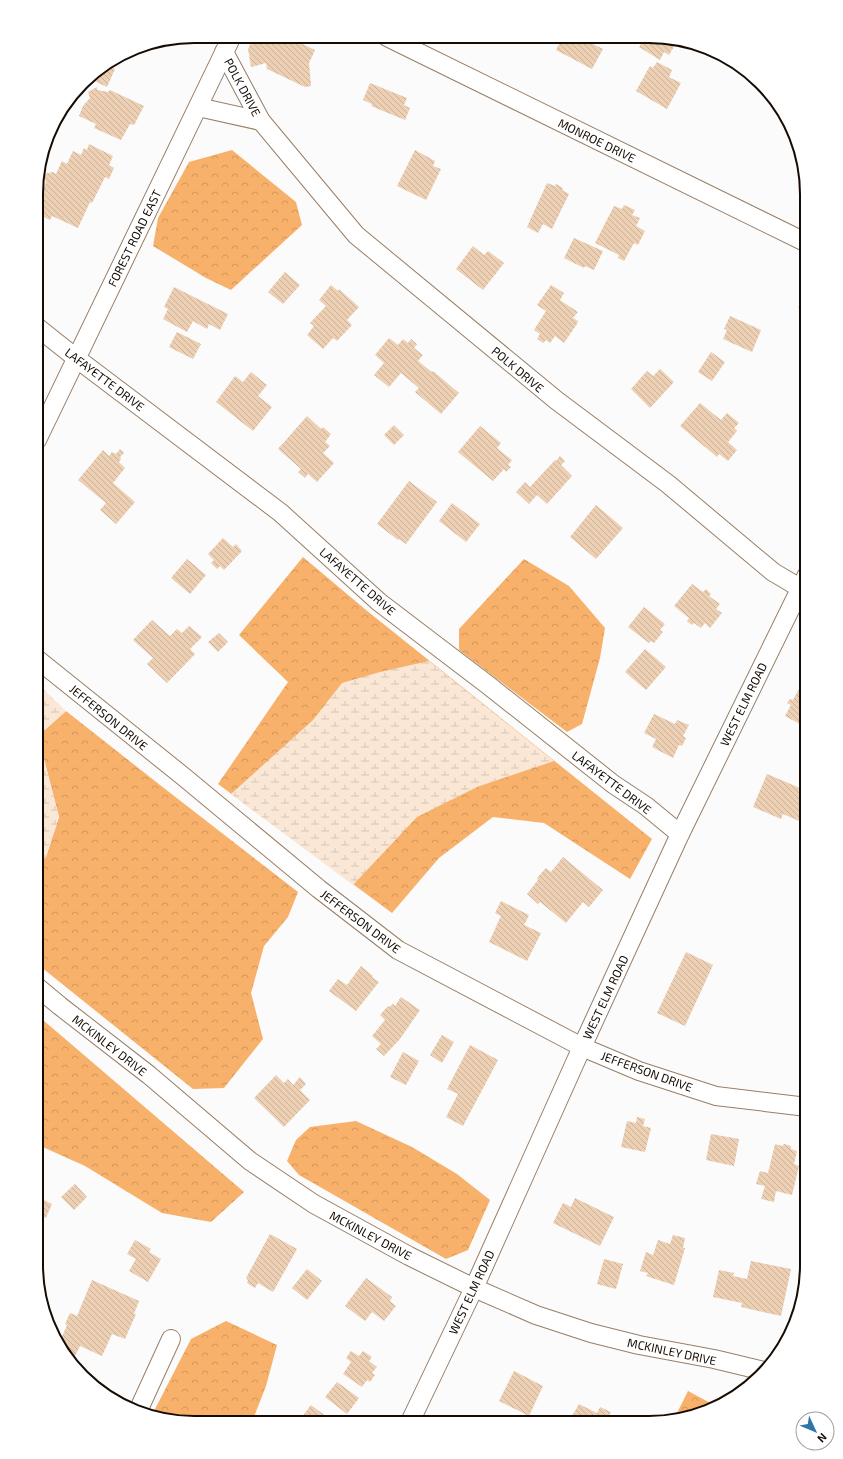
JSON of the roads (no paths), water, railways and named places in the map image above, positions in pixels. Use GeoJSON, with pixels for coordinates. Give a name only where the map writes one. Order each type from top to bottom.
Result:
{"type":"FeatureCollection","features":[{"type":"Feature","properties":{"kind":"street","name":"FOREST ROAD EAST"},"geometry":{"type":"LineString","coordinates":[[43,427],[228,43]]}},
{"type":"Feature","properties":{"kind":"street","name":"MONROE DRIVE"},"geometry":{"type":"LineString","coordinates":[[399,43],[800,240]]}},
{"type":"Feature","properties":{"kind":"street","name":"POLK DRIVE"},"geometry":{"type":"LineString","coordinates":[[224,52],[261,121],[356,235],[556,400],[668,484],[773,572],[800,580]]}},
{"type":"Feature","properties":{"kind":"street","name":"POLK DRIVE"},"geometry":{"type":"LineString","coordinates":[[198,107],[261,121]]}},
{"type":"Feature","properties":{"kind":"street","name":"LAFAYETTE DRIVE"},"geometry":{"type":"LineString","coordinates":[[43,332],[281,513],[379,602],[488,685],[613,784],[646,806],[680,834]]}},
{"type":"Feature","properties":{"kind":"street","name":"WEST ELM ROAD"},"geometry":{"type":"LineString","coordinates":[[413,1416],[474,1288],[582,1047],[680,834],[800,589]]}},
{"type":"Feature","properties":{"kind":"street","name":"JEFFERSON DRIVE"},"geometry":{"type":"LineString","coordinates":[[43,664],[319,888],[398,950],[582,1047],[639,1071],[716,1096],[800,1106]]}},
{"type":"Feature","properties":{"kind":"street","name":"MCKINLEY DRIVE"},"geometry":{"type":"LineString","coordinates":[[43,992],[149,1075],[250,1161],[314,1204],[410,1256],[474,1288],[536,1315],[591,1333],[639,1345],[714,1359],[758,1370]]}},
{"type":"Feature","properties":{"kind":"street"},"geometry":{"type":"LineString","coordinates":[[140,1406],[172,1339]]}}]}
